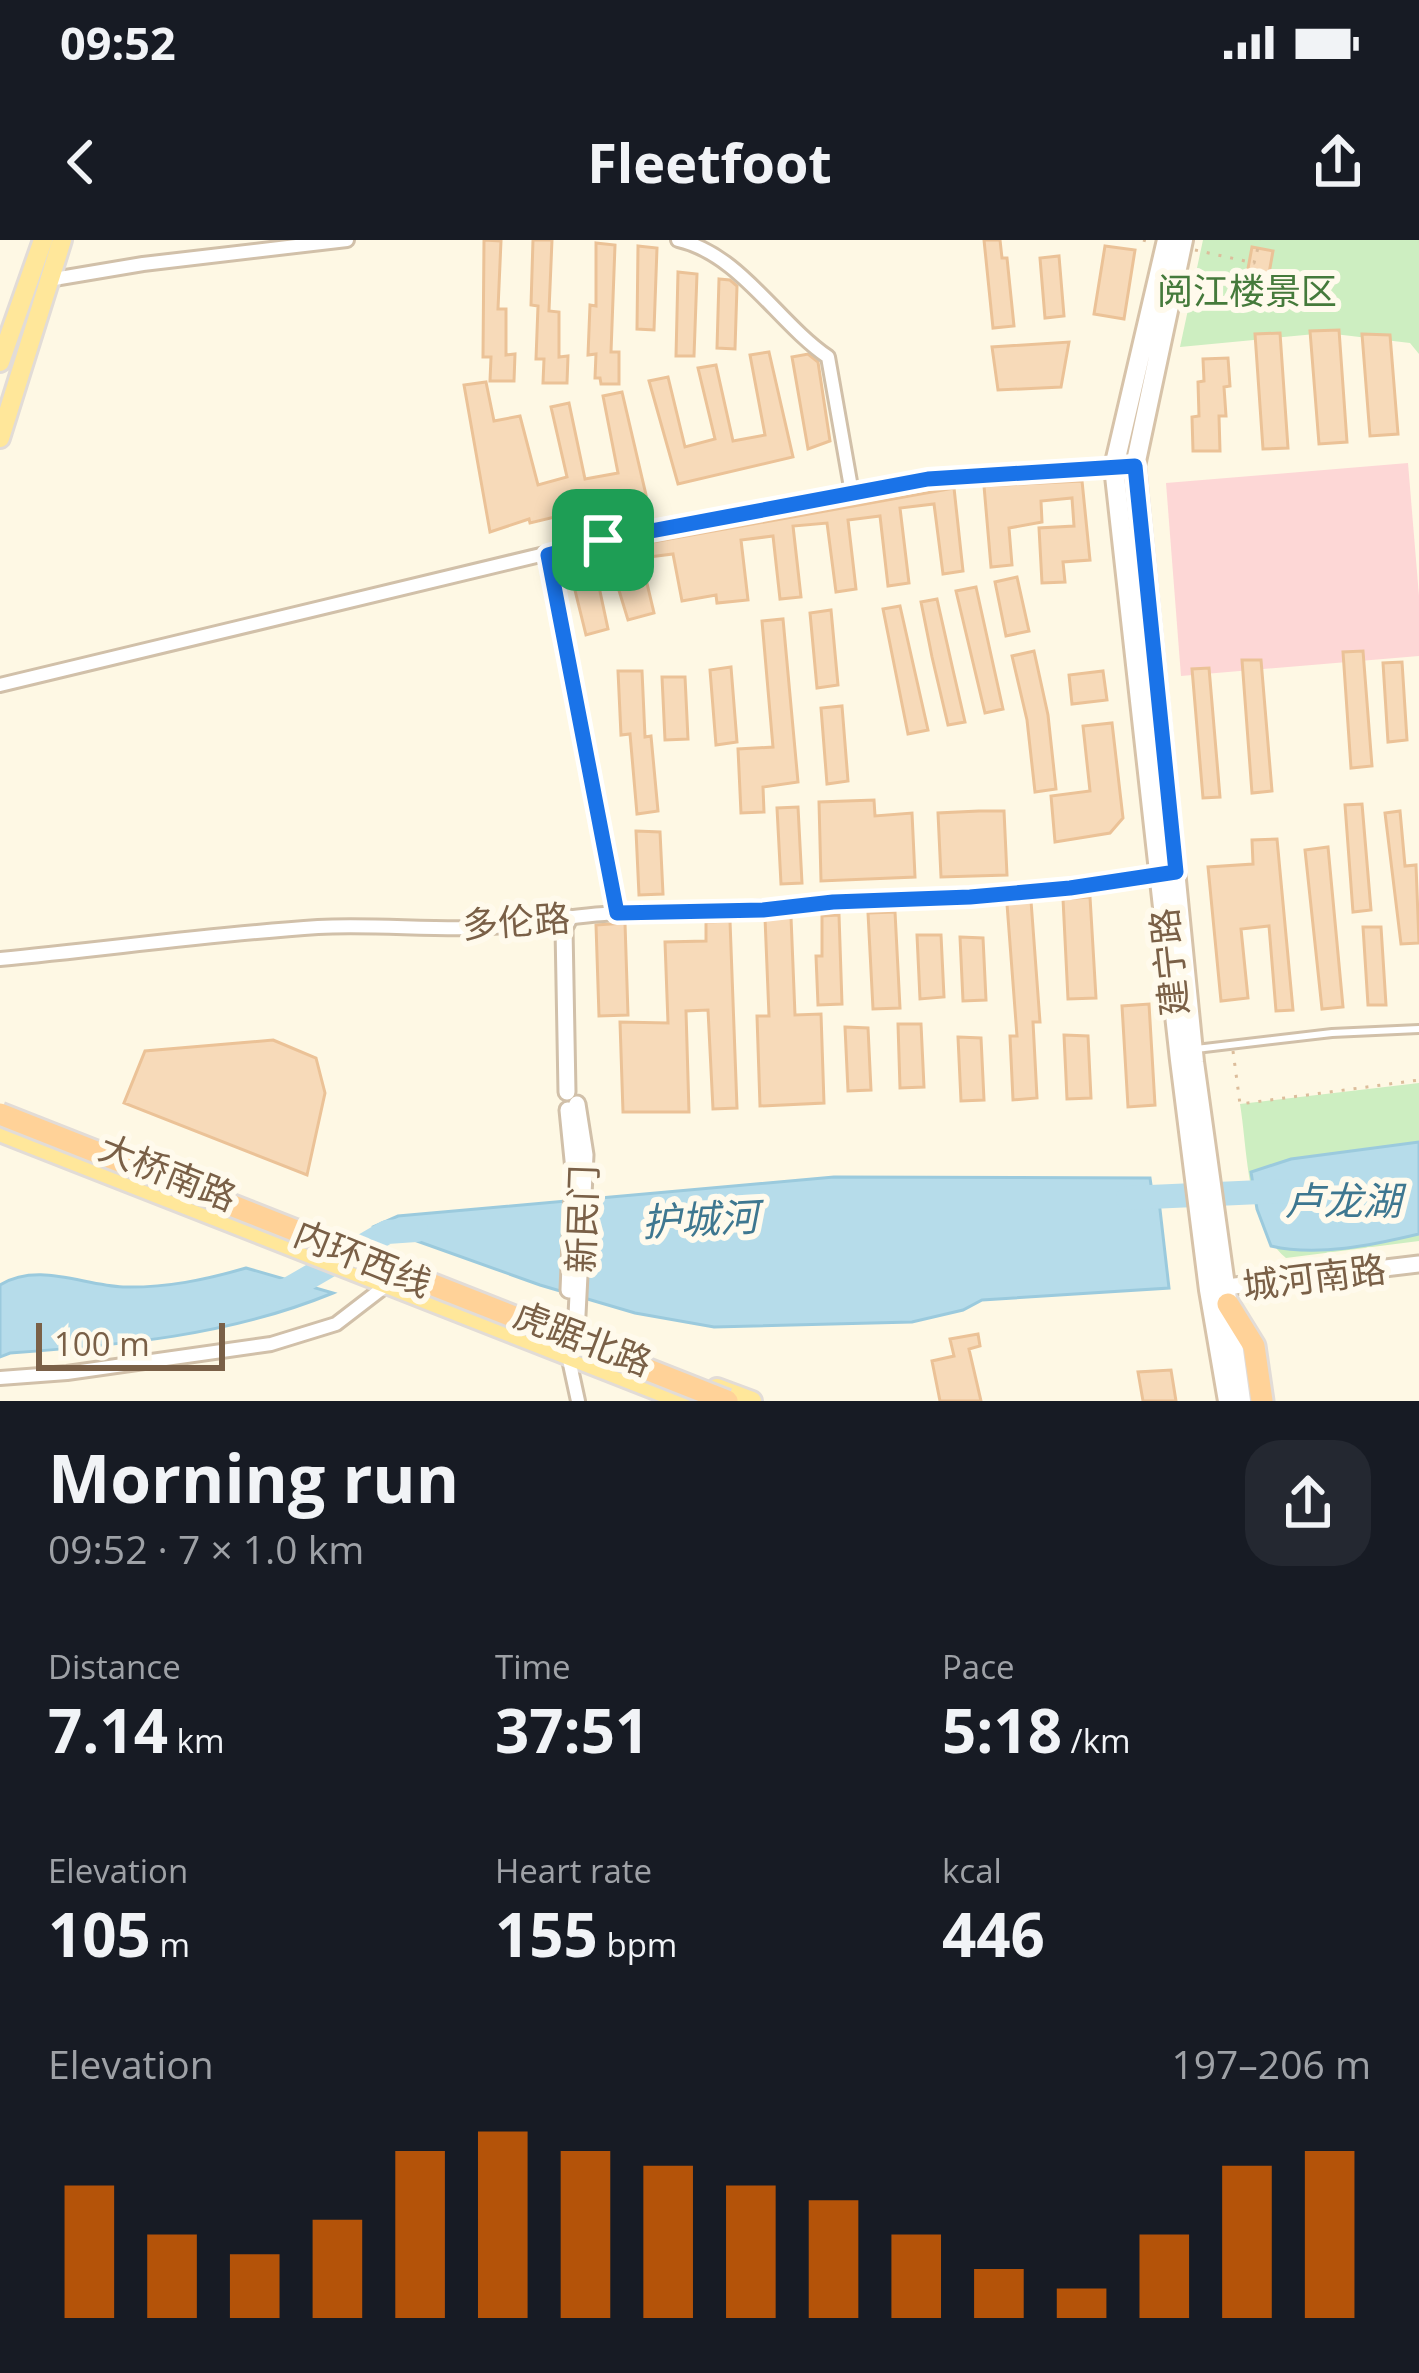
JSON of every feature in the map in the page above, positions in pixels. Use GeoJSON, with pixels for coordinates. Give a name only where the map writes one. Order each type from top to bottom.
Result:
{"type":"FeatureCollection","features":[{"type":"Feature","properties":{"kind":"highway","name":"内环西线"},"geometry":{"type":"LineString","coordinates":[[0,1114],[703,1401]]}},
{"type":"Feature","properties":{"kind":"highway","name":"内环西线"},"geometry":{"type":"LineString","coordinates":[[0,1114],[727,1401]]}},
{"type":"Feature","properties":{"kind":"highway"},"geometry":{"type":"LineString","coordinates":[[1222,1288],[1254,1346],[1262,1401]]}},
{"type":"Feature","properties":{"kind":"main road"},"geometry":{"type":"LineString","coordinates":[[0,362],[43,240]]}},
{"type":"Feature","properties":{"kind":"main road"},"geometry":{"type":"LineString","coordinates":[[0,438],[62,240]]}},
{"type":"Feature","properties":{"kind":"main road","name":"建宁路"},"geometry":{"type":"LineString","coordinates":[[1178,242],[1135,466],[1168,873],[1200,1164],[1241,1401]]}},
{"type":"Feature","properties":{"kind":"main road","name":"建宁路"},"geometry":{"type":"LineString","coordinates":[[1178,242],[1114,467],[1193,1050],[1200,1164]]}},
{"type":"Feature","properties":{"kind":"main road","name":"大桥南路"},"geometry":{"type":"LineString","coordinates":[[0,1114],[416,1271]]}},
{"type":"Feature","properties":{"kind":"main road","name":"大桥南路"},"geometry":{"type":"LineString","coordinates":[[0,1132],[388,1284],[570,1344]]}},
{"type":"Feature","properties":{"kind":"main road","name":"虎踞北路"},"geometry":{"type":"LineString","coordinates":[[416,1271],[570,1344],[752,1401]]}},
{"type":"Feature","properties":{"kind":"main road","name":"建宁路"},"geometry":{"type":"LineString","coordinates":[[1222,1288],[1228,1401]]}},
{"type":"Feature","properties":{"kind":"main road"},"geometry":{"type":"LineString","coordinates":[[570,1344],[684,1401]]}},
{"type":"Feature","properties":{"kind":"street"},"geometry":{"type":"LineString","coordinates":[[48,280],[347,240]]}},
{"type":"Feature","properties":{"kind":"street"},"geometry":{"type":"LineString","coordinates":[[678,240],[703,246],[758,292],[802,339],[828,357],[852,493]]}},
{"type":"Feature","properties":{"kind":"street"},"geometry":{"type":"LineString","coordinates":[[0,685],[603,540],[928,479],[1135,466]]}},
{"type":"Feature","properties":{"kind":"street"},"geometry":{"type":"LineString","coordinates":[[548,555],[617,913]]}},
{"type":"Feature","properties":{"kind":"street","name":"多伦路"},"geometry":{"type":"LineString","coordinates":[[0,959],[318,927],[479,928],[617,913],[763,910],[970,897],[1168,873]]}},
{"type":"Feature","properties":{"kind":"street","name":"新民门"},"geometry":{"type":"LineString","coordinates":[[568,918],[564,928],[572,1098],[584,1138],[570,1344]]}},
{"type":"Feature","properties":{"kind":"street","name":"城河南路"},"geometry":{"type":"LineString","coordinates":[[1222,1288],[1419,1264]]}},
{"type":"Feature","properties":{"kind":"street"},"geometry":{"type":"LineString","coordinates":[[0,1378],[271,1344],[336,1324],[388,1284]]}},
{"type":"Feature","properties":{"kind":"street"},"geometry":{"type":"LineString","coordinates":[[570,1344],[578,1401]]}},
{"type":"Feature","properties":{"kind":"lane"},"geometry":{"type":"LineString","coordinates":[[1193,1050],[1419,1029]]}},
{"type":"Feature","properties":{"kind":"path"},"geometry":{"type":"LineString","coordinates":[[1178,242],[1254,263],[1260,240]]}},
{"type":"Feature","properties":{"kind":"path"},"geometry":{"type":"LineString","coordinates":[[1232,1043],[1240,1104],[1419,1080]]}},
{"type":"Feature","properties":{"kind":"shaded area"},"geometry":{"type":"Polygon","coordinates":[[[1408,463],[1419,656],[1181,676],[1166,483],[1408,463]]]}},
{"type":"Feature","properties":{"kind":"green space","name":"阅江楼景区"},"geometry":{"type":"Polygon","coordinates":[[[1203,240],[1419,240],[1419,354],[1410,343],[1326,333],[1180,347],[1203,240]]]}},
{"type":"Feature","properties":{"kind":"green space"},"geometry":{"type":"Polygon","coordinates":[[[1419,1083],[1419,1241],[1286,1258],[1263,1227],[1256,1207],[1240,1104],[1419,1083]]]}},
{"type":"Feature","properties":{"kind":"water","name":"卢龙湖"},"geometry":{"type":"Polygon","coordinates":[[[1419,1142],[1419,1234],[1326,1250],[1271,1246],[1257,1209],[1251,1172],[1291,1159],[1419,1142]]]}},
{"type":"Feature","properties":{"kind":"water"},"geometry":{"type":"Polygon","coordinates":[[[834,1177],[1150,1178],[1152,1192],[1158,1192],[1169,1288],[982,1300],[963,1310],[912,1322],[714,1327],[635,1313],[540,1285],[375,1226],[398,1216],[834,1177]]]}},
{"type":"Feature","properties":{"kind":"water"},"geometry":{"type":"Polygon","coordinates":[[[246,1268],[333,1293],[214,1329],[0,1357],[0,1285],[15,1278],[45,1275],[139,1287],[246,1268]]]}},
{"type":"Feature","properties":{"kind":"building"},"geometry":{"type":"Polygon","coordinates":[[[484,240],[501,241],[498,309],[506,309],[506,355],[515,354],[514,381],[490,381],[491,357],[483,357],[484,240]]]}},
{"type":"Feature","properties":{"kind":"building"},"geometry":{"type":"Polygon","coordinates":[[[533,240],[552,240],[549,311],[559,312],[559,357],[568,356],[567,383],[543,383],[544,359],[536,359],[538,306],[531,305],[533,240]]]}},
{"type":"Feature","properties":{"kind":"building"},"geometry":{"type":"Polygon","coordinates":[[[984,240],[1000,240],[1002,258],[1007,258],[1014,326],[993,328],[984,240]]]}},
{"type":"Feature","properties":{"kind":"building"},"geometry":{"type":"Polygon","coordinates":[[[596,243],[615,245],[611,352],[619,352],[619,384],[601,384],[595,378],[596,354],[588,355],[590,305],[596,306],[596,243]]]}},
{"type":"Feature","properties":{"kind":"building"},"geometry":{"type":"Polygon","coordinates":[[[638,246],[657,248],[654,330],[637,329],[638,246]]]}},
{"type":"Feature","properties":{"kind":"building"},"geometry":{"type":"Polygon","coordinates":[[[1105,246],[1135,250],[1124,319],[1094,314],[1105,246]]]}},
{"type":"Feature","properties":{"kind":"building"},"geometry":{"type":"Polygon","coordinates":[[[1252,247],[1273,251],[1268,279],[1247,274],[1252,247]]]}},
{"type":"Feature","properties":{"kind":"building"},"geometry":{"type":"Polygon","coordinates":[[[1059,256],[1064,316],[1045,318],[1040,258],[1059,256]]]}},
{"type":"Feature","properties":{"kind":"building"},"geometry":{"type":"Polygon","coordinates":[[[678,272],[697,274],[694,356],[676,356],[678,272]]]}},
{"type":"Feature","properties":{"kind":"building"},"geometry":{"type":"Polygon","coordinates":[[[719,279],[737,286],[735,349],[717,348],[719,279]]]}},
{"type":"Feature","properties":{"kind":"building"},"geometry":{"type":"Polygon","coordinates":[[[1339,330],[1347,442],[1319,444],[1310,331],[1339,330]]]}},
{"type":"Feature","properties":{"kind":"building"},"geometry":{"type":"Polygon","coordinates":[[[1280,333],[1288,448],[1263,449],[1255,334],[1280,333]]]}},
{"type":"Feature","properties":{"kind":"building"},"geometry":{"type":"Polygon","coordinates":[[[1362,334],[1390,335],[1398,434],[1370,436],[1362,334]]]}},
{"type":"Feature","properties":{"kind":"building"},"geometry":{"type":"Polygon","coordinates":[[[1069,342],[1061,387],[998,390],[992,347],[1069,342]]]}},
{"type":"Feature","properties":{"kind":"building"},"geometry":{"type":"Polygon","coordinates":[[[769,352],[793,457],[678,484],[649,381],[668,377],[685,447],[715,439],[698,368],[716,365],[733,441],[765,435],[750,355],[769,352]]]}},
{"type":"Feature","properties":{"kind":"building"},"geometry":{"type":"Polygon","coordinates":[[[808,354],[818,362],[830,441],[808,449],[792,357],[808,354]]]}},
{"type":"Feature","properties":{"kind":"building"},"geometry":{"type":"Polygon","coordinates":[[[1228,358],[1230,386],[1224,387],[1226,416],[1219,416],[1220,451],[1193,451],[1192,417],[1199,416],[1203,359],[1228,358]]]}},
{"type":"Feature","properties":{"kind":"building"},"geometry":{"type":"Polygon","coordinates":[[[486,382],[494,421],[520,416],[538,485],[567,477],[551,407],[569,403],[585,479],[618,473],[603,396],[622,392],[646,495],[530,523],[529,519],[490,532],[464,385],[486,382]]]}},
{"type":"Feature","properties":{"kind":"building"},"geometry":{"type":"Polygon","coordinates":[[[1082,481],[1090,560],[1063,562],[1065,582],[1042,583],[1039,528],[1074,526],[1072,498],[1041,501],[1042,522],[1009,528],[1012,565],[991,567],[984,486],[1082,481]]]}},
{"type":"Feature","properties":{"kind":"building"},"geometry":{"type":"Polygon","coordinates":[[[954,488],[963,571],[943,574],[934,504],[900,508],[909,583],[888,586],[880,516],[848,520],[856,589],[836,592],[827,523],[793,526],[801,597],[780,599],[773,536],[741,540],[748,600],[717,603],[716,595],[682,601],[673,554],[641,558],[654,613],[628,620],[608,550],[954,488]]]}},
{"type":"Feature","properties":{"kind":"building"},"geometry":{"type":"Polygon","coordinates":[[[595,568],[608,629],[586,635],[571,574],[595,568]]]}},
{"type":"Feature","properties":{"kind":"building"},"geometry":{"type":"Polygon","coordinates":[[[1017,577],[1029,631],[1006,636],[995,582],[1017,577]]]}},
{"type":"Feature","properties":{"kind":"building"},"geometry":{"type":"Polygon","coordinates":[[[976,587],[1003,709],[985,713],[956,591],[976,587]]]}},
{"type":"Feature","properties":{"kind":"building"},"geometry":{"type":"Polygon","coordinates":[[[937,599],[965,722],[948,725],[921,602],[937,599]]]}},
{"type":"Feature","properties":{"kind":"building"},"geometry":{"type":"Polygon","coordinates":[[[900,606],[928,730],[908,734],[883,609],[900,606]]]}},
{"type":"Feature","properties":{"kind":"building"},"geometry":{"type":"Polygon","coordinates":[[[831,610],[838,685],[817,688],[810,613],[831,610]]]}},
{"type":"Feature","properties":{"kind":"building"},"geometry":{"type":"Polygon","coordinates":[[[783,619],[798,782],[763,787],[764,812],[741,813],[738,749],[773,747],[762,621],[783,619]]]}},
{"type":"Feature","properties":{"kind":"building"},"geometry":{"type":"Polygon","coordinates":[[[1034,651],[1048,715],[1056,789],[1035,792],[1027,720],[1012,656],[1034,651]]]}},
{"type":"Feature","properties":{"kind":"building"},"geometry":{"type":"Polygon","coordinates":[[[1363,651],[1372,766],[1351,768],[1343,652],[1363,651]]]}},
{"type":"Feature","properties":{"kind":"building"},"geometry":{"type":"Polygon","coordinates":[[[1242,660],[1261,660],[1272,791],[1252,793],[1242,660]]]}},
{"type":"Feature","properties":{"kind":"building"},"geometry":{"type":"Polygon","coordinates":[[[1402,662],[1407,740],[1388,742],[1383,663],[1402,662]]]}},
{"type":"Feature","properties":{"kind":"building"},"geometry":{"type":"Polygon","coordinates":[[[731,667],[737,742],[716,745],[710,670],[731,667]]]}},
{"type":"Feature","properties":{"kind":"building"},"geometry":{"type":"Polygon","coordinates":[[[1209,668],[1220,797],[1203,798],[1192,669],[1209,668]]]}},
{"type":"Feature","properties":{"kind":"building"},"geometry":{"type":"Polygon","coordinates":[[[618,671],[642,671],[645,737],[651,736],[658,811],[637,814],[630,734],[621,735],[618,671]]]}},
{"type":"Feature","properties":{"kind":"building"},"geometry":{"type":"Polygon","coordinates":[[[1103,671],[1107,700],[1072,704],[1069,675],[1103,671]]]}},
{"type":"Feature","properties":{"kind":"building"},"geometry":{"type":"Polygon","coordinates":[[[662,677],[685,677],[688,739],[665,740],[662,677]]]}},
{"type":"Feature","properties":{"kind":"building"},"geometry":{"type":"Polygon","coordinates":[[[842,706],[848,781],[827,784],[821,708],[842,706]]]}},
{"type":"Feature","properties":{"kind":"building"},"geometry":{"type":"Polygon","coordinates":[[[1112,723],[1123,818],[1110,833],[1055,842],[1051,796],[1090,791],[1083,726],[1112,723]]]}},
{"type":"Feature","properties":{"kind":"building"},"geometry":{"type":"Polygon","coordinates":[[[874,800],[875,816],[912,813],[915,877],[821,881],[819,802],[874,800]]]}},
{"type":"Feature","properties":{"kind":"building"},"geometry":{"type":"Polygon","coordinates":[[[1362,804],[1371,910],[1353,912],[1345,805],[1362,804]]]}},
{"type":"Feature","properties":{"kind":"building"},"geometry":{"type":"Polygon","coordinates":[[[798,807],[802,883],[781,884],[777,808],[798,807]]]}},
{"type":"Feature","properties":{"kind":"building"},"geometry":{"type":"Polygon","coordinates":[[[1004,811],[1007,875],[941,877],[938,813],[1004,811]]]}},
{"type":"Feature","properties":{"kind":"building"},"geometry":{"type":"Polygon","coordinates":[[[1400,811],[1405,866],[1416,865],[1419,943],[1401,944],[1385,813],[1400,811]]]}},
{"type":"Feature","properties":{"kind":"building"},"geometry":{"type":"Polygon","coordinates":[[[636,831],[660,832],[663,894],[639,895],[636,831]]]}},
{"type":"Feature","properties":{"kind":"building"},"geometry":{"type":"Polygon","coordinates":[[[1277,839],[1293,1010],[1276,1011],[1269,926],[1241,929],[1248,998],[1221,1001],[1208,867],[1253,864],[1252,840],[1277,839]]]}},
{"type":"Feature","properties":{"kind":"building"},"geometry":{"type":"Polygon","coordinates":[[[1328,847],[1343,1007],[1322,1009],[1305,850],[1328,847]]]}},
{"type":"Feature","properties":{"kind":"building"},"geometry":{"type":"Polygon","coordinates":[[[1090,897],[1096,998],[1068,999],[1063,899],[1090,897]]]}},
{"type":"Feature","properties":{"kind":"building"},"geometry":{"type":"Polygon","coordinates":[[[1031,901],[1040,1022],[1033,1022],[1037,1098],[1013,1100],[1010,1036],[1017,1036],[1007,904],[1031,901]]]}},
{"type":"Feature","properties":{"kind":"building"},"geometry":{"type":"Polygon","coordinates":[[[895,912],[900,1008],[873,1009],[868,913],[895,912]]]}},
{"type":"Feature","properties":{"kind":"building"},"geometry":{"type":"Polygon","coordinates":[[[839,915],[842,1004],[818,1005],[816,956],[822,956],[822,916],[839,915]]]}},
{"type":"Feature","properties":{"kind":"building"},"geometry":{"type":"Polygon","coordinates":[[[791,917],[795,1015],[821,1014],[824,1103],[760,1106],[757,1016],[769,1016],[765,918],[791,917]]]}},
{"type":"Feature","properties":{"kind":"building"},"geometry":{"type":"Polygon","coordinates":[[[730,921],[737,1108],[713,1109],[708,1010],[686,1011],[689,1112],[623,1112],[620,1022],[668,1023],[665,942],[706,941],[706,922],[730,921]]]}},
{"type":"Feature","properties":{"kind":"building"},"geometry":{"type":"Polygon","coordinates":[[[625,923],[628,1015],[599,1016],[596,925],[625,923]]]}},
{"type":"Feature","properties":{"kind":"building"},"geometry":{"type":"Polygon","coordinates":[[[1363,927],[1381,927],[1386,1005],[1368,1005],[1363,927]]]}},
{"type":"Feature","properties":{"kind":"building"},"geometry":{"type":"Polygon","coordinates":[[[917,935],[941,935],[944,997],[920,999],[917,935]]]}},
{"type":"Feature","properties":{"kind":"building"},"geometry":{"type":"Polygon","coordinates":[[[960,937],[983,938],[986,1000],[963,1001],[960,937]]]}},
{"type":"Feature","properties":{"kind":"building"},"geometry":{"type":"Polygon","coordinates":[[[1149,1004],[1155,1105],[1128,1107],[1122,1006],[1149,1004]]]}},
{"type":"Feature","properties":{"kind":"building"},"geometry":{"type":"Polygon","coordinates":[[[898,1024],[921,1024],[924,1087],[900,1088],[898,1024]]]}},
{"type":"Feature","properties":{"kind":"building"},"geometry":{"type":"Polygon","coordinates":[[[845,1027],[868,1028],[871,1090],[848,1091],[845,1027]]]}},
{"type":"Feature","properties":{"kind":"building"},"geometry":{"type":"Polygon","coordinates":[[[1064,1035],[1088,1036],[1091,1098],[1067,1099],[1064,1035]]]}},
{"type":"Feature","properties":{"kind":"building"},"geometry":{"type":"Polygon","coordinates":[[[958,1037],[981,1038],[984,1100],[961,1101],[958,1037]]]}},
{"type":"Feature","properties":{"kind":"building"},"geometry":{"type":"Polygon","coordinates":[[[273,1040],[316,1058],[325,1093],[307,1175],[124,1103],[145,1051],[273,1040]]]}},
{"type":"Feature","properties":{"kind":"building"},"geometry":{"type":"Polygon","coordinates":[[[978,1334],[980,1346],[969,1349],[981,1401],[940,1401],[932,1361],[954,1356],[950,1339],[978,1334]]]}},
{"type":"Feature","properties":{"kind":"building"},"geometry":{"type":"Polygon","coordinates":[[[1171,1370],[1176,1401],[1143,1401],[1138,1372],[1171,1370]]]}},
{"type":"Feature","properties":{"kind":"waterway","name":"护城河"},"geometry":{"type":"LineString","coordinates":[[1128,1198],[1285,1191]]}},
{"type":"Feature","properties":{"kind":"waterway","name":"护城河"},"geometry":{"type":"LineString","coordinates":[[269,1294],[287,1290],[387,1232],[416,1230]]}},
{"type":"Feature","properties":{"kind":"route"},"geometry":{"type":"LineString","coordinates":[[1135,466],[1176,872],[970,897],[763,910],[617,913],[548,555],[603,540],[928,479],[1135,466]]}}]}
